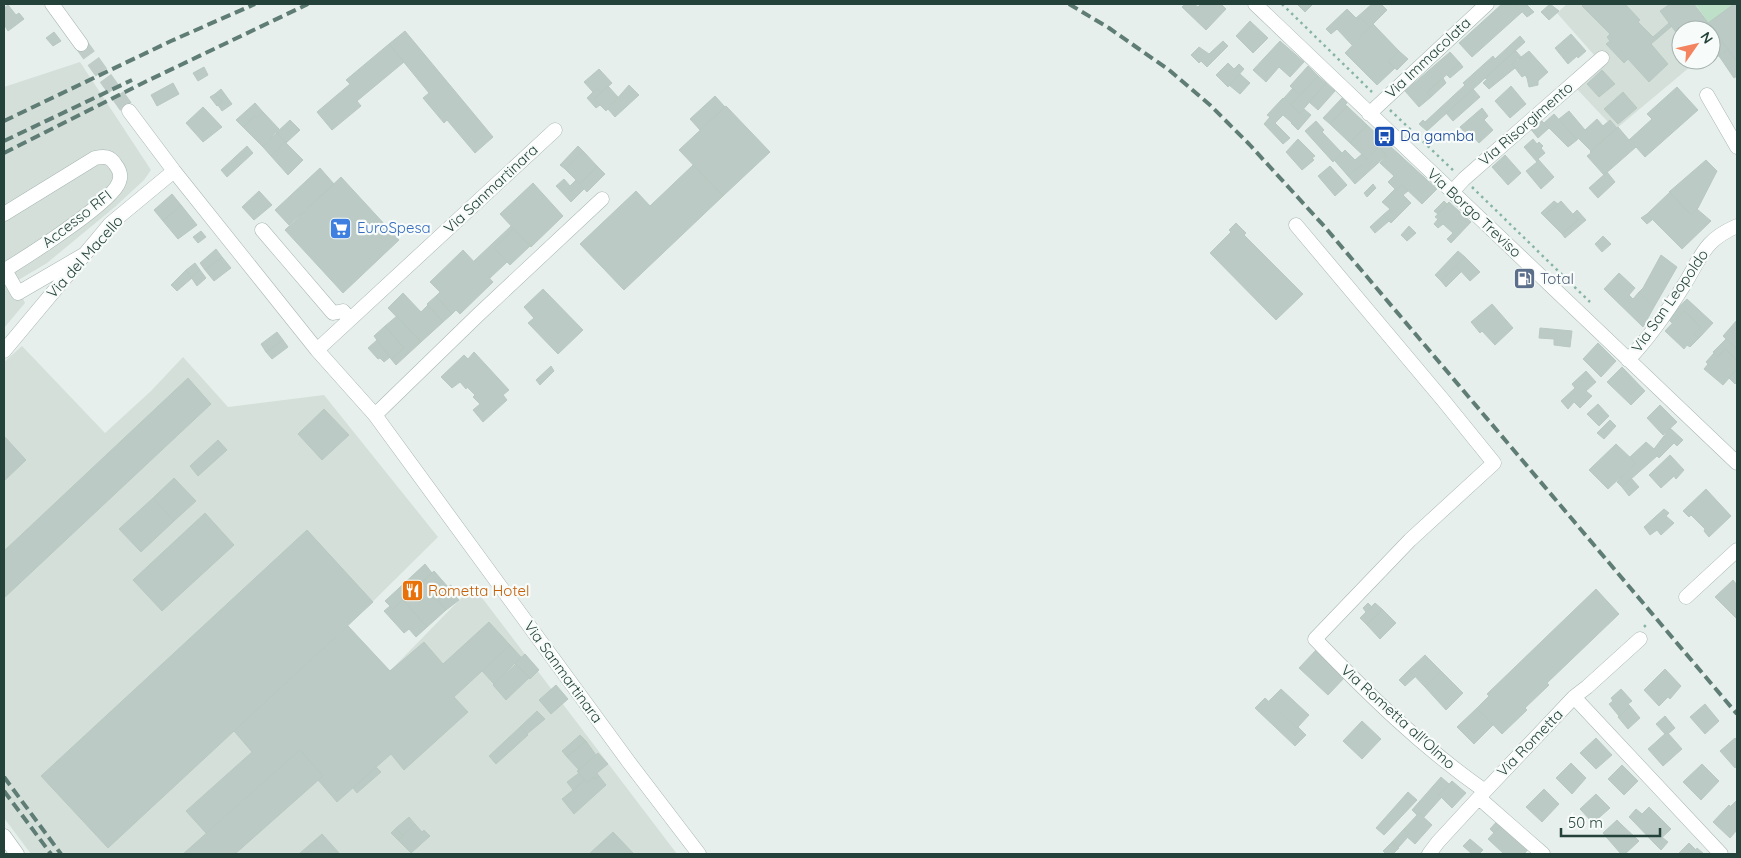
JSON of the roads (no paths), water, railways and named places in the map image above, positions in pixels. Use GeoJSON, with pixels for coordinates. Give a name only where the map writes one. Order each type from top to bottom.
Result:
{"type":"FeatureCollection","features":[{"type":"Feature","properties":{"kind":"street"},"geometry":{"type":"LineString","coordinates":[[52,4],[81,44]]}},
{"type":"Feature","properties":{"kind":"street","name":"Via Borgo Treviso"},"geometry":{"type":"LineString","coordinates":[[1255,4],[1737,463]]}},
{"type":"Feature","properties":{"kind":"street","name":"Via Immacolata"},"geometry":{"type":"LineString","coordinates":[[1369,114],[1487,4]]}},
{"type":"Feature","properties":{"kind":"street","name":"Via Risorgimento"},"geometry":{"type":"LineString","coordinates":[[1452,192],[1464,179],[1602,58]]}},
{"type":"Feature","properties":{"kind":"street"},"geometry":{"type":"LineString","coordinates":[[1707,94],[1737,147]]}},
{"type":"Feature","properties":{"kind":"street","name":"Via Sanmartinara"},"geometry":{"type":"LineString","coordinates":[[129,110],[174,171],[317,350],[374,415],[628,761],[699,854]]}},
{"type":"Feature","properties":{"kind":"street","name":"Via Sanmartinara"},"geometry":{"type":"LineString","coordinates":[[317,350],[555,130]]}},
{"type":"Feature","properties":{"kind":"street","name":"Accesso RFI"},"geometry":{"type":"LineString","coordinates":[[4,214],[95,158],[105,156],[112,159],[120,173],[120,181],[110,195],[45,245],[5,270],[16,292],[20,292],[85,254]]}},
{"type":"Feature","properties":{"kind":"street","name":"Via del Macello"},"geometry":{"type":"LineString","coordinates":[[4,351],[110,224],[174,171]]}},
{"type":"Feature","properties":{"kind":"street"},"geometry":{"type":"LineString","coordinates":[[374,415],[602,199]]}},
{"type":"Feature","properties":{"kind":"street","name":"Via Rometta all'Olmo"},"geometry":{"type":"LineString","coordinates":[[1296,225],[1494,463],[1410,540],[1315,639],[1374,700],[1452,768],[1543,854]]}},
{"type":"Feature","properties":{"kind":"street","name":"Via San Leopoldo"},"geometry":{"type":"LineString","coordinates":[[1628,360],[1638,350],[1684,285],[1700,255],[1717,236],[1737,226]]}},
{"type":"Feature","properties":{"kind":"street"},"geometry":{"type":"LineString","coordinates":[[262,230],[332,313],[343,311],[350,319]]}},
{"type":"Feature","properties":{"kind":"street"},"geometry":{"type":"LineString","coordinates":[[1686,597],[1737,550]]}},
{"type":"Feature","properties":{"kind":"street","name":"Via Rometta"},"geometry":{"type":"LineString","coordinates":[[1429,854],[1481,795],[1574,697],[1640,640]]}},
{"type":"Feature","properties":{"kind":"street"},"geometry":{"type":"LineString","coordinates":[[1574,697],[1720,854]]}},
{"type":"Feature","properties":{"kind":"street"},"geometry":{"type":"LineString","coordinates":[[4,836],[17,854]]}},
{"type":"Feature","properties":{"kind":"tunnel"},"geometry":{"type":"LineString","coordinates":[[81,44],[129,111]]}},
{"type":"Feature","properties":{"kind":"railway"},"geometry":{"type":"LineString","coordinates":[[4,121],[171,41],[255,4]]}},
{"type":"Feature","properties":{"kind":"railway"},"geometry":{"type":"LineString","coordinates":[[4,153],[147,81],[308,4]]}},
{"type":"Feature","properties":{"kind":"railway"},"geometry":{"type":"LineString","coordinates":[[1069,4],[1109,28],[1169,70],[1210,105],[1249,144],[1324,226],[1737,714]]}},
{"type":"Feature","properties":{"kind":"railway"},"geometry":{"type":"LineString","coordinates":[[4,141],[132,80]]}},
{"type":"Feature","properties":{"kind":"railway"},"geometry":{"type":"LineString","coordinates":[[4,777],[61,854]]}},
{"type":"Feature","properties":{"kind":"railway"},"geometry":{"type":"LineString","coordinates":[[4,791],[51,854]]}},
{"type":"Feature","properties":{"kind":"place","name":"Da gamba"},"geometry":{"type":"Point","coordinates":[1384,136]}},
{"type":"Feature","properties":{"kind":"place","name":"EuroSpesa"},"geometry":{"type":"Point","coordinates":[341,228]}},
{"type":"Feature","properties":{"kind":"place","name":"Total"},"geometry":{"type":"Point","coordinates":[1524,279]}},
{"type":"Feature","properties":{"kind":"place","name":"Rometta Hotel"},"geometry":{"type":"Point","coordinates":[412,591]}}]}
